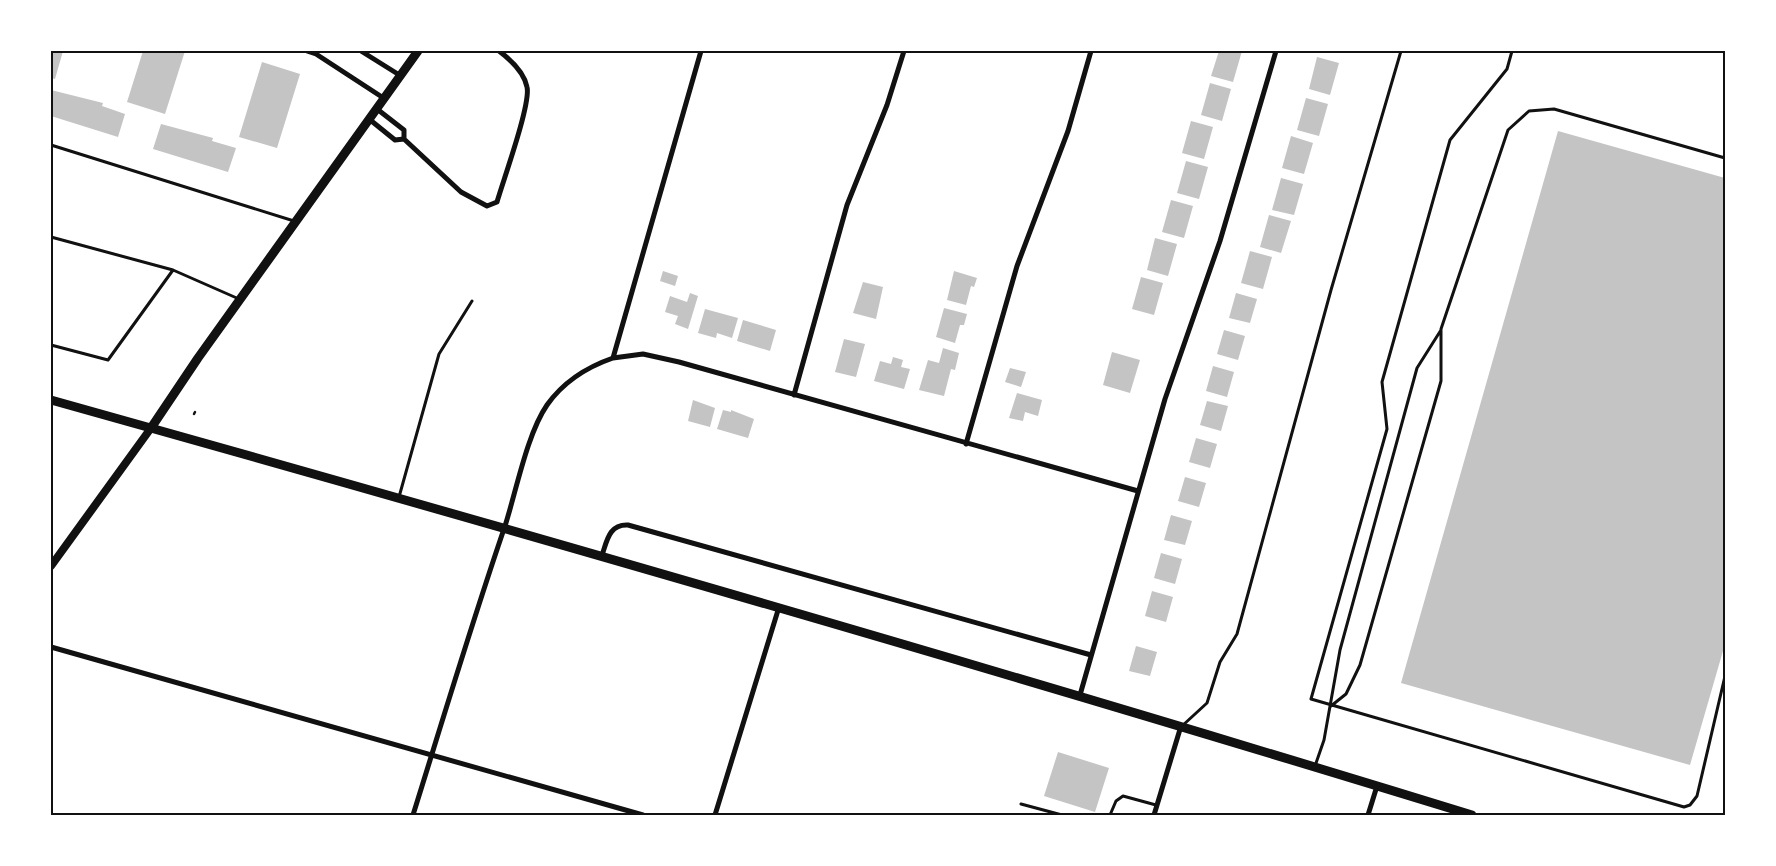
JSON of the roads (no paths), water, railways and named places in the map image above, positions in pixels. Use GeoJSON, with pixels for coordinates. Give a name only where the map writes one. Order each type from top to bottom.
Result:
{"type":"FeatureCollection","features":[{"type":"Feature","properties":{"kind":"main road"},"geometry":{"type":"LineString","coordinates":[[151,428],[418,51]]}},
{"type":"Feature","properties":{"kind":"main road"},"geometry":{"type":"LineString","coordinates":[[51,400],[779,606],[1080,695],[1472,815]]}},
{"type":"Feature","properties":{"kind":"street"},"geometry":{"type":"LineString","coordinates":[[307,51],[316,54],[385,99]]}},
{"type":"Feature","properties":{"kind":"street"},"geometry":{"type":"LineString","coordinates":[[361,51],[401,76]]}},
{"type":"Feature","properties":{"kind":"street"},"geometry":{"type":"LineString","coordinates":[[377,109],[404,130],[404,139],[461,192],[486,206],[497,202],[520,129],[528,88],[521,73],[499,51]]}},
{"type":"Feature","properties":{"kind":"street"},"geometry":{"type":"LineString","coordinates":[[613,358],[701,51]]}},
{"type":"Feature","properties":{"kind":"street"},"geometry":{"type":"LineString","coordinates":[[794,395],[848,205],[887,105],[904,51]]}},
{"type":"Feature","properties":{"kind":"street"},"geometry":{"type":"LineString","coordinates":[[966,444],[1017,266],[1068,131],[1092,51]]}},
{"type":"Feature","properties":{"kind":"street"},"geometry":{"type":"LineString","coordinates":[[1080,695],[1165,399],[1220,241],[1276,51]]}},
{"type":"Feature","properties":{"kind":"street"},"geometry":{"type":"LineString","coordinates":[[369,119],[395,140],[404,139]]}},
{"type":"Feature","properties":{"kind":"street"},"geometry":{"type":"LineString","coordinates":[[413,815],[535,429],[547,406],[560,389],[577,375],[596,364],[613,358],[643,354],[679,362],[1138,491]]}},
{"type":"Feature","properties":{"kind":"street"},"geometry":{"type":"LineString","coordinates":[[51,566],[151,428]]}},
{"type":"Feature","properties":{"kind":"street"},"geometry":{"type":"LineString","coordinates":[[602,555],[611,531],[618,526],[628,525],[1092,655]]}},
{"type":"Feature","properties":{"kind":"street"},"geometry":{"type":"LineString","coordinates":[[715,815],[779,606]]}},
{"type":"Feature","properties":{"kind":"street"},"geometry":{"type":"LineString","coordinates":[[51,647],[643,815]]}},
{"type":"Feature","properties":{"kind":"street"},"geometry":{"type":"LineString","coordinates":[[1154,815],[1181,726]]}},
{"type":"Feature","properties":{"kind":"street"},"geometry":{"type":"LineString","coordinates":[[1368,815],[1377,786]]}},
{"type":"Feature","properties":{"kind":"lane"},"geometry":{"type":"LineString","coordinates":[[1181,726],[1206,703],[1220,662],[1237,634],[1331,290],[1401,51]]}},
{"type":"Feature","properties":{"kind":"lane"},"geometry":{"type":"LineString","coordinates":[[1512,51],[1507,69],[1450,140],[1382,382],[1387,429],[1311,699],[1684,806],[1690,805],[1697,796],[1725,676]]}},
{"type":"Feature","properties":{"kind":"lane"},"geometry":{"type":"LineString","coordinates":[[1315,767],[1324,740],[1340,650],[1417,368],[1442,329],[1508,130],[1530,111],[1554,109],[1725,158]]}},
{"type":"Feature","properties":{"kind":"lane"},"geometry":{"type":"LineString","coordinates":[[51,145],[296,222]]}},
{"type":"Feature","properties":{"kind":"lane"},"geometry":{"type":"LineString","coordinates":[[51,236],[173,270],[240,300]]}},
{"type":"Feature","properties":{"kind":"lane"},"geometry":{"type":"LineString","coordinates":[[51,345],[108,360],[173,270]]}},
{"type":"Feature","properties":{"kind":"lane"},"geometry":{"type":"LineString","coordinates":[[399,498],[439,354],[472,301]]}},
{"type":"Feature","properties":{"kind":"lane"},"geometry":{"type":"LineString","coordinates":[[1330,706],[1346,694],[1360,665],[1441,382],[1442,329]]}},
{"type":"Feature","properties":{"kind":"lane"},"geometry":{"type":"LineString","coordinates":[[1110,815],[1116,801],[1123,796],[1157,806]]}},
{"type":"Feature","properties":{"kind":"lane"},"geometry":{"type":"LineString","coordinates":[[1021,804],[1062,815]]}}]}
